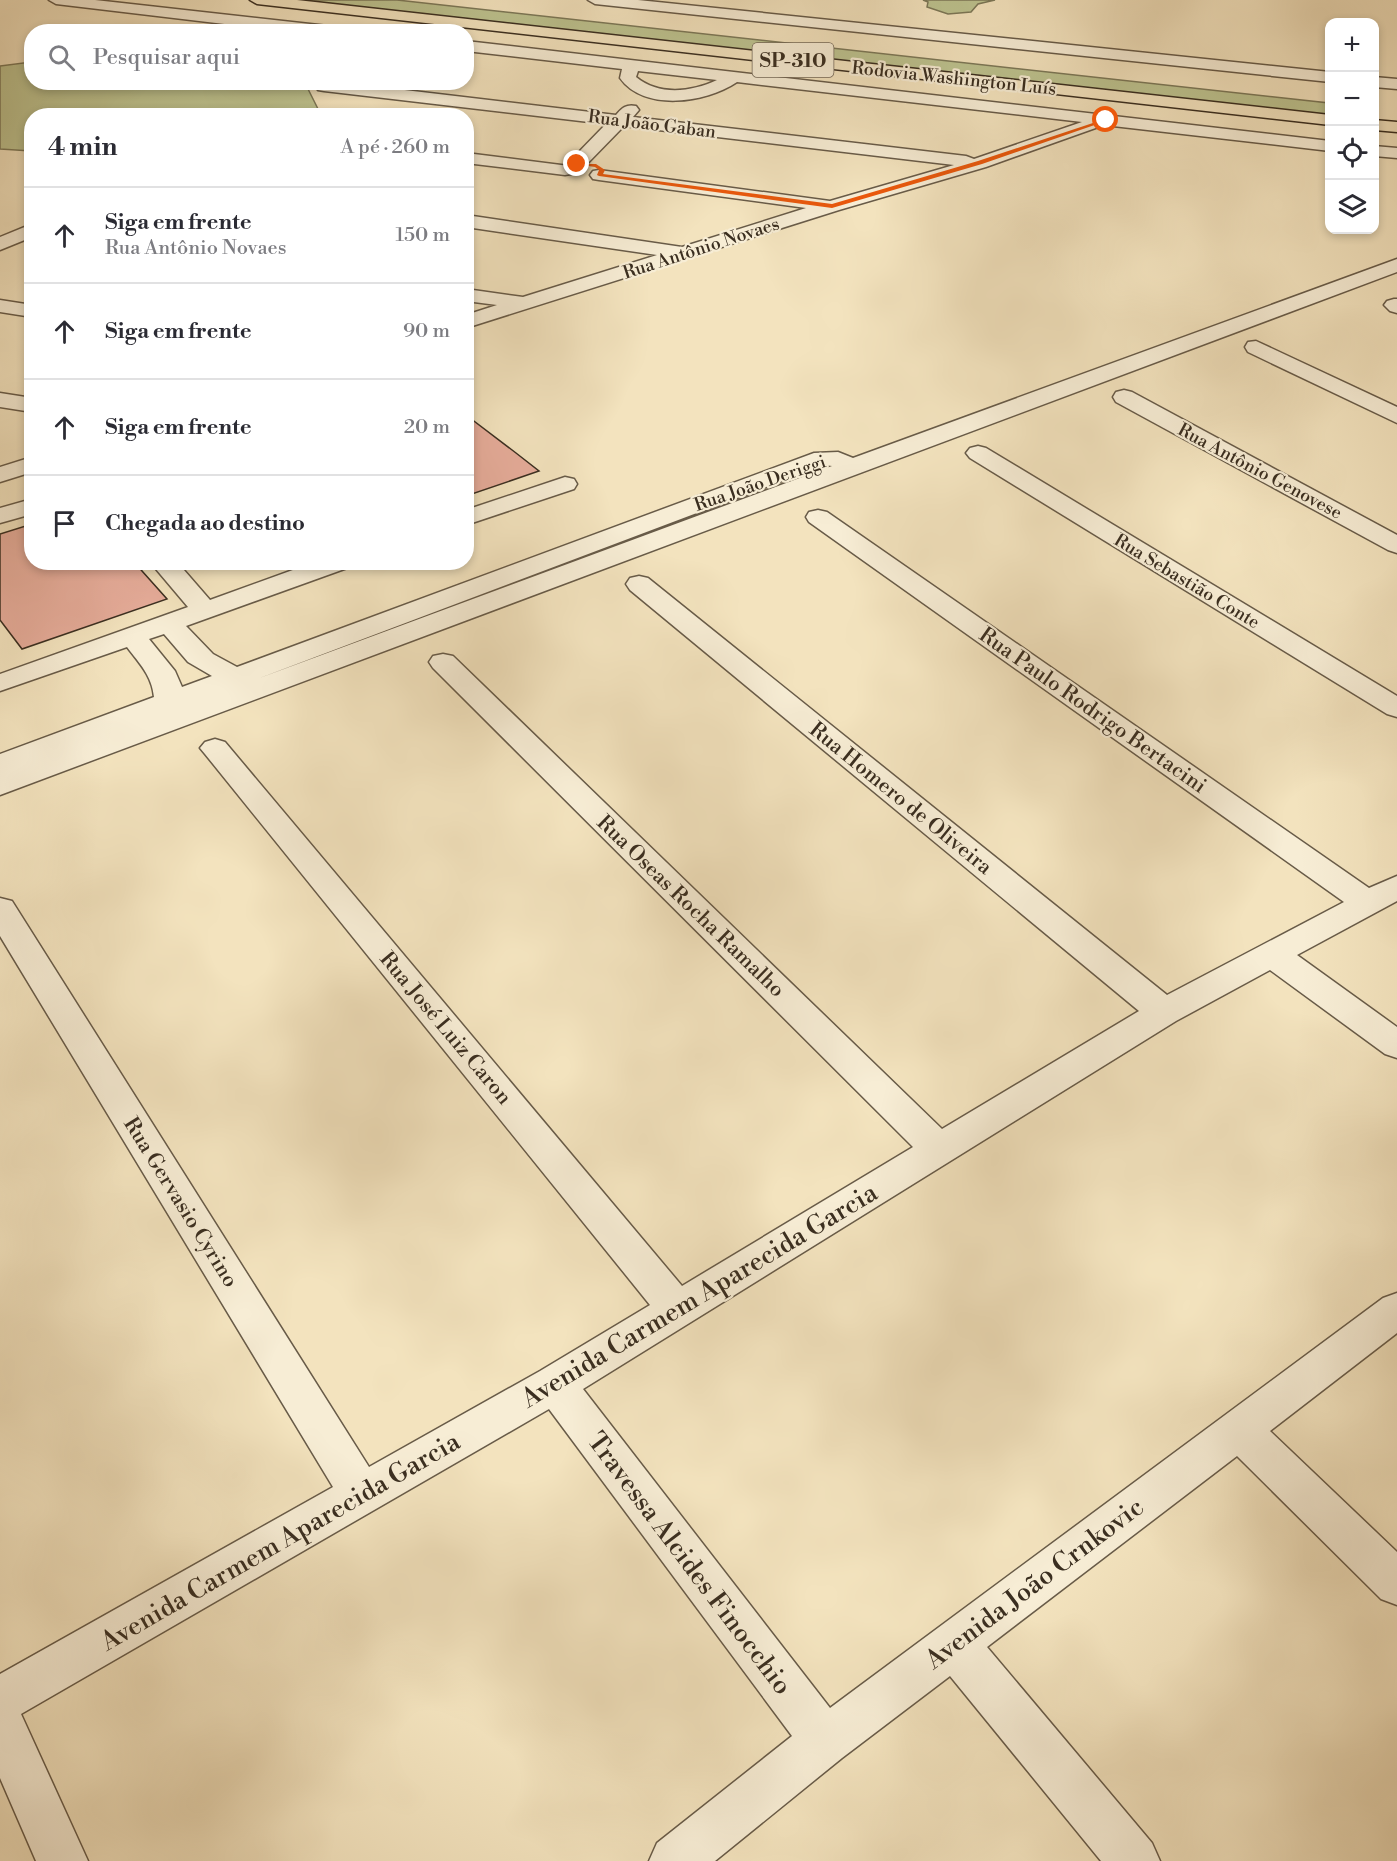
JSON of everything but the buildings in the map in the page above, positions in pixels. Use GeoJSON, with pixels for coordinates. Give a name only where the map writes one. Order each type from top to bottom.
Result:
{"type":"FeatureCollection","features":[{"type":"Feature","properties":{"kind":"highway","name":"Rodovia Washington Luís"},"geometry":{"type":"LineString","coordinates":[[257,0],[471,24]]}},
{"type":"Feature","properties":{"kind":"highway","name":"Rodovia Washington Luís"},"geometry":{"type":"LineString","coordinates":[[474,24],[1325,120]]}},
{"type":"Feature","properties":{"kind":"highway"},"geometry":{"type":"LineString","coordinates":[[1379,125],[1397,127]]}},
{"type":"Feature","properties":{"kind":"street"},"geometry":{"type":"LineString","coordinates":[[56,0],[263,24]]}},
{"type":"Feature","properties":{"kind":"street"},"geometry":{"type":"LineString","coordinates":[[595,0],[1325,77]]}},
{"type":"Feature","properties":{"kind":"street"},"geometry":{"type":"LineString","coordinates":[[474,47],[1325,146]]}},
{"type":"Feature","properties":{"kind":"street"},"geometry":{"type":"LineString","coordinates":[[630,64],[628,78],[634,85],[649,93],[670,95],[709,90],[737,76]]}},
{"type":"Feature","properties":{"kind":"street"},"geometry":{"type":"LineString","coordinates":[[1379,82],[1397,84]]}},
{"type":"Feature","properties":{"kind":"street"},"geometry":{"type":"LineString","coordinates":[[326,90],[334,106]]}},
{"type":"Feature","properties":{"kind":"street","name":"Rua João Gaban"},"geometry":{"type":"LineString","coordinates":[[365,90],[980,162]]}},
{"type":"Feature","properties":{"kind":"street"},"geometry":{"type":"LineString","coordinates":[[649,93],[571,167],[567,175],[576,178],[602,167],[832,206]]}},
{"type":"Feature","properties":{"kind":"street"},"geometry":{"type":"LineString","coordinates":[[628,138],[670,95]]}},
{"type":"Feature","properties":{"kind":"street","name":"Rua Antônio Novaes"},"geometry":{"type":"LineString","coordinates":[[474,320],[832,206],[980,162],[1106,120]]}},
{"type":"Feature","properties":{"kind":"street"},"geometry":{"type":"LineString","coordinates":[[1379,151],[1397,153]]}},
{"type":"Feature","properties":{"kind":"street"},"geometry":{"type":"LineString","coordinates":[[474,159],[571,167]]}},
{"type":"Feature","properties":{"kind":"street"},"geometry":{"type":"LineString","coordinates":[[474,222],[686,253]]}},
{"type":"Feature","properties":{"kind":"street"},"geometry":{"type":"LineString","coordinates":[[0,244],[24,233]]}},
{"type":"Feature","properties":{"kind":"street","name":"Rua João Deriggi"},"geometry":{"type":"LineString","coordinates":[[0,765],[173,710],[246,684],[851,467],[1397,265]]}},
{"type":"Feature","properties":{"kind":"street"},"geometry":{"type":"LineString","coordinates":[[474,296],[528,304]]}},
{"type":"Feature","properties":{"kind":"street"},"geometry":{"type":"LineString","coordinates":[[0,306],[24,310]]}},
{"type":"Feature","properties":{"kind":"street"},"geometry":{"type":"LineString","coordinates":[[1256,347],[1397,416]]}},
{"type":"Feature","properties":{"kind":"street","name":"Rua Antônio Genovese"},"geometry":{"type":"LineString","coordinates":[[1124,397],[1397,545]]}},
{"type":"Feature","properties":{"kind":"street"},"geometry":{"type":"LineString","coordinates":[[0,400],[24,404]]}},
{"type":"Feature","properties":{"kind":"street","name":"Rua Sebastião Conte"},"geometry":{"type":"LineString","coordinates":[[978,453],[1397,708]]}},
{"type":"Feature","properties":{"kind":"street"},"geometry":{"type":"LineString","coordinates":[[0,475],[24,467]]}},
{"type":"Feature","properties":{"kind":"street"},"geometry":{"type":"LineString","coordinates":[[474,515],[565,484]]}},
{"type":"Feature","properties":{"kind":"street"},"geometry":{"type":"LineString","coordinates":[[0,516],[24,508]]}},
{"type":"Feature","properties":{"kind":"street","name":"Rua Paulo Rodrigo Bertacini"},"geometry":{"type":"LineString","coordinates":[[818,517],[1382,895]]}},
{"type":"Feature","properties":{"kind":"street"},"geometry":{"type":"LineString","coordinates":[[170,570],[205,610]]}},
{"type":"Feature","properties":{"kind":"street"},"geometry":{"type":"LineString","coordinates":[[0,683],[318,570]]}},
{"type":"Feature","properties":{"kind":"street","name":"Rua Homero de Oliveira"},"geometry":{"type":"LineString","coordinates":[[639,584],[1164,1012]]}},
{"type":"Feature","properties":{"kind":"street"},"geometry":{"type":"LineString","coordinates":[[169,623],[197,655],[246,684]]}},
{"type":"Feature","properties":{"kind":"street"},"geometry":{"type":"LineString","coordinates":[[132,636],[161,671],[173,710]]}},
{"type":"Feature","properties":{"kind":"street","name":"Rua Oseas Rocha Ramalho"},"geometry":{"type":"LineString","coordinates":[[442,662],[938,1149]]}},
{"type":"Feature","properties":{"kind":"street","name":"Rua João Deriggi"},"geometry":{"type":"LineString","coordinates":[[0,785],[173,710]]}},
{"type":"Feature","properties":{"kind":"street","name":"Rua José Luiz Caron"},"geometry":{"type":"LineString","coordinates":[[215,748],[677,1309]]}},
{"type":"Feature","properties":{"kind":"street","name":"Avenida Carmem Aparecida Garcia"},"geometry":{"type":"LineString","coordinates":[[0,1700],[555,1384],[1164,1012],[1382,895]]}},
{"type":"Feature","properties":{"kind":"street","name":"Rua Gervasio Cyrino"},"geometry":{"type":"LineString","coordinates":[[0,909],[362,1495]]}},
{"type":"Feature","properties":{"kind":"street"},"geometry":{"type":"LineString","coordinates":[[1273,955],[1397,1045]]}},
{"type":"Feature","properties":{"kind":"street","name":"Avenida João Crnkovic"},"geometry":{"type":"LineString","coordinates":[[675,1861],[825,1741],[1397,1310]]}},
{"type":"Feature","properties":{"kind":"street","name":"Travessa Alcides Finocchio"},"geometry":{"type":"LineString","coordinates":[[555,1384],[825,1741]]}},
{"type":"Feature","properties":{"kind":"street"},"geometry":{"type":"LineString","coordinates":[[1239,1429],[1397,1583]]}},
{"type":"Feature","properties":{"kind":"street"},"geometry":{"type":"LineString","coordinates":[[954,1644],[1134,1861]]}},
{"type":"Feature","properties":{"kind":"street"},"geometry":{"type":"LineString","coordinates":[[0,1722],[62,1861]]}},
{"type":"Feature","properties":{"kind":"green space"},"geometry":{"type":"Polygon","coordinates":[[[298,0],[397,0],[1325,103],[1325,115],[298,0]]]}},
{"type":"Feature","properties":{"kind":"green space"},"geometry":{"type":"Polygon","coordinates":[[[923,0],[995,0],[978,4],[971,12],[948,14],[927,7],[928,2],[923,0]]]}},
{"type":"Feature","properties":{"kind":"green space"},"geometry":{"type":"Polygon","coordinates":[[[24,63],[24,90],[308,90],[318,108],[24,108],[24,151],[0,149],[0,66],[24,63]]]}},
{"type":"Feature","properties":{"kind":"route"},"geometry":{"type":"LineString","coordinates":[[577,164],[600,168],[602,172],[599,175],[832,206],[980,162],[1106,120]]}}]}
